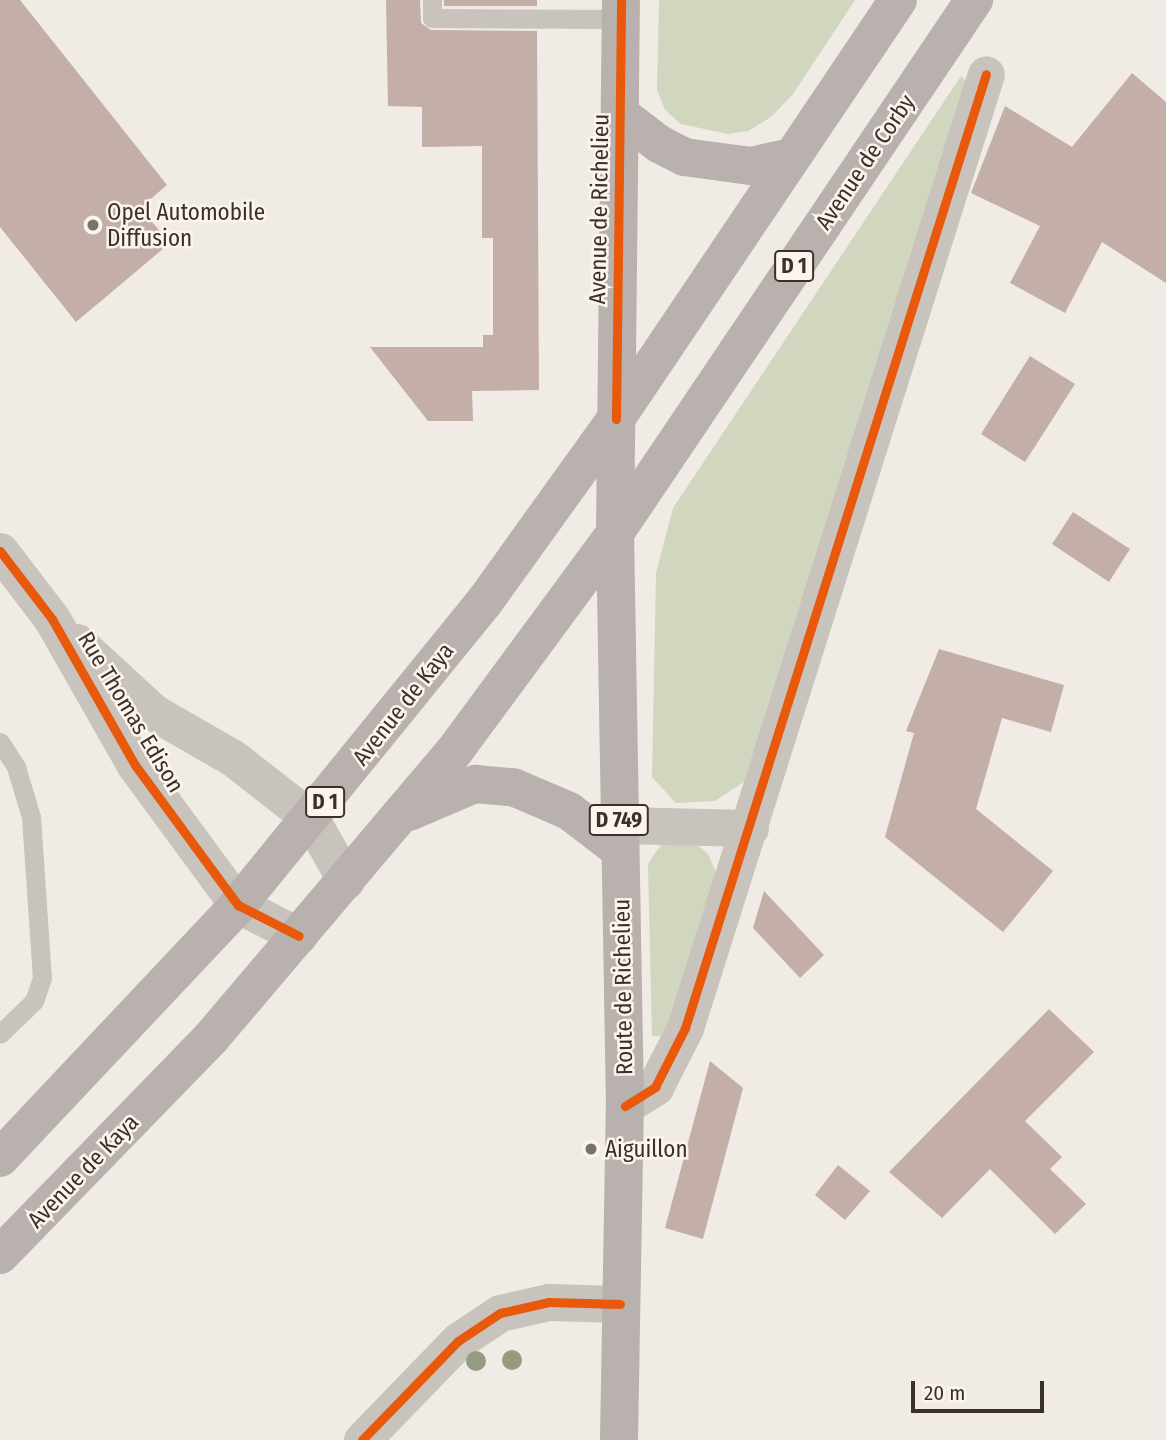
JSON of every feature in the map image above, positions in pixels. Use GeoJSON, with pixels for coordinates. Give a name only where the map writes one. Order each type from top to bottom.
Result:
{"type":"FeatureCollection","features":[{"type":"Feature","properties":{"kind":"main road","name":"D 1"},"geometry":{"type":"LineString","coordinates":[[616,419],[898,0]]}},
{"type":"Feature","properties":{"kind":"main road","name":"Avenue de Corby"},"geometry":{"type":"LineString","coordinates":[[615,533],[974,0]]}},
{"type":"Feature","properties":{"kind":"main road","name":"Avenue de Richelieu"},"geometry":{"type":"LineString","coordinates":[[615,533],[621,9]]}},
{"type":"Feature","properties":{"kind":"main road"},"geometry":{"type":"LineString","coordinates":[[620,114],[659,144],[684,156],[751,166],[791,157]]}},
{"type":"Feature","properties":{"kind":"main road","name":"Avenue de Kaya"},"geometry":{"type":"LineString","coordinates":[[0,1158],[70,1089],[238,905],[311,819],[485,601],[616,419]]}},
{"type":"Feature","properties":{"kind":"main road","name":"Avenue de Kaya"},"geometry":{"type":"LineString","coordinates":[[0,1255],[211,1038],[346,881],[456,749],[615,533]]}},
{"type":"Feature","properties":{"kind":"main road","name":"Route de Richelieu"},"geometry":{"type":"LineString","coordinates":[[615,533],[625,1106],[619,1440]]}},
{"type":"Feature","properties":{"kind":"main road"},"geometry":{"type":"LineString","coordinates":[[400,816],[475,784],[513,788],[569,811],[620,837]]}},
{"type":"Feature","properties":{"kind":"street"},"geometry":{"type":"LineString","coordinates":[[625,1106],[655,1087],[685,1028],[986,75]]}},
{"type":"Feature","properties":{"kind":"street","name":"Rue Thomas Edison"},"geometry":{"type":"LineString","coordinates":[[0,551],[52,619],[135,765],[238,905],[299,936]]}},
{"type":"Feature","properties":{"kind":"street","name":"Rue Thomas Edison"},"geometry":{"type":"LineString","coordinates":[[52,619],[153,712],[233,758],[311,819],[346,881]]}},
{"type":"Feature","properties":{"kind":"street"},"geometry":{"type":"LineString","coordinates":[[620,837],[750,828]]}},
{"type":"Feature","properties":{"kind":"street"},"geometry":{"type":"LineString","coordinates":[[362,1440],[458,1341],[500,1313],[549,1302],[620,1304]]}},
{"type":"Feature","properties":{"kind":"lane"},"geometry":{"type":"LineString","coordinates":[[432,0],[432,18],[621,9]]}},
{"type":"Feature","properties":{"kind":"lane"},"geometry":{"type":"LineString","coordinates":[[0,742],[16,767],[32,817],[42,978],[34,1001],[0,1034]]}},
{"type":"Feature","properties":{"kind":"green space"},"geometry":{"type":"Polygon","coordinates":[[[659,0],[855,0],[793,94],[771,117],[748,131],[728,134],[681,124],[665,110],[657,90],[659,0]]]}},
{"type":"Feature","properties":{"kind":"green space"},"geometry":{"type":"Polygon","coordinates":[[[961,76],[967,82],[747,780],[715,801],[676,803],[652,777],[656,573],[673,508],[961,76]]]}},
{"type":"Feature","properties":{"kind":"green space"},"geometry":{"type":"Polygon","coordinates":[[[662,843],[696,844],[708,854],[716,872],[668,1026],[662,1036],[652,1036],[648,864],[662,843]]]}},
{"type":"Feature","properties":{"kind":"building"},"geometry":{"type":"Polygon","coordinates":[[[0,0],[20,0],[167,185],[140,208],[170,243],[76,322],[0,227],[0,0]]]}},
{"type":"Feature","properties":{"kind":"building"},"geometry":{"type":"Polygon","coordinates":[[[386,0],[420,0],[421,23],[431,30],[537,31],[539,390],[472,391],[473,421],[428,421],[370,347],[483,347],[483,335],[493,335],[493,238],[482,238],[482,146],[422,147],[422,107],[388,106],[386,0]]]}},
{"type":"Feature","properties":{"kind":"building"},"geometry":{"type":"Polygon","coordinates":[[[444,0],[537,0],[537,6],[444,6],[444,0]]]}},
{"type":"Feature","properties":{"kind":"building"},"geometry":{"type":"Polygon","coordinates":[[[1132,73],[1166,102],[1166,283],[1102,242],[1065,313],[1010,283],[1040,226],[971,193],[1005,106],[1072,147],[1132,73]]]}},
{"type":"Feature","properties":{"kind":"building"},"geometry":{"type":"Polygon","coordinates":[[[1030,356],[1075,384],[1025,462],[981,434],[1030,356]]]}},
{"type":"Feature","properties":{"kind":"building"},"geometry":{"type":"Polygon","coordinates":[[[1073,512],[1130,549],[1109,582],[1052,544],[1073,512]]]}},
{"type":"Feature","properties":{"kind":"building"},"geometry":{"type":"Polygon","coordinates":[[[939,649],[1064,685],[1051,732],[1002,718],[976,809],[1053,871],[1003,932],[885,837],[914,733],[906,731],[939,649]]]}},
{"type":"Feature","properties":{"kind":"building"},"geometry":{"type":"Polygon","coordinates":[[[764,891],[824,955],[800,978],[753,928],[764,891]]]}},
{"type":"Feature","properties":{"kind":"building"},"geometry":{"type":"Polygon","coordinates":[[[1049,1009],[1094,1052],[1025,1121],[1062,1157],[1050,1169],[1086,1204],[1055,1234],[990,1169],[942,1218],[889,1172],[1049,1009]]]}},
{"type":"Feature","properties":{"kind":"building"},"geometry":{"type":"Polygon","coordinates":[[[710,1061],[743,1088],[703,1239],[665,1228],[710,1061]]]}},
{"type":"Feature","properties":{"kind":"building"},"geometry":{"type":"Polygon","coordinates":[[[838,1165],[870,1191],[845,1220],[815,1195],[838,1165]]]}},
{"type":"Feature","properties":{"kind":"cycle path"},"geometry":{"type":"LineString","coordinates":[[616,419],[621,0]]}},
{"type":"Feature","properties":{"kind":"cycle path"},"geometry":{"type":"LineString","coordinates":[[625,1106],[655,1087],[685,1028],[986,74]]}},
{"type":"Feature","properties":{"kind":"cycle path"},"geometry":{"type":"LineString","coordinates":[[0,551],[52,619],[135,765],[238,905],[299,936]]}},
{"type":"Feature","properties":{"kind":"cycle path"},"geometry":{"type":"LineString","coordinates":[[362,1440],[458,1341],[500,1313],[549,1302],[620,1304]]}},
{"type":"Feature","properties":{"kind":"place","name":"Opel Automobile Diffusion"},"geometry":{"type":"Point","coordinates":[93,225]}},
{"type":"Feature","properties":{"kind":"place","name":"Aiguillon"},"geometry":{"type":"Point","coordinates":[591,1149]}}]}
